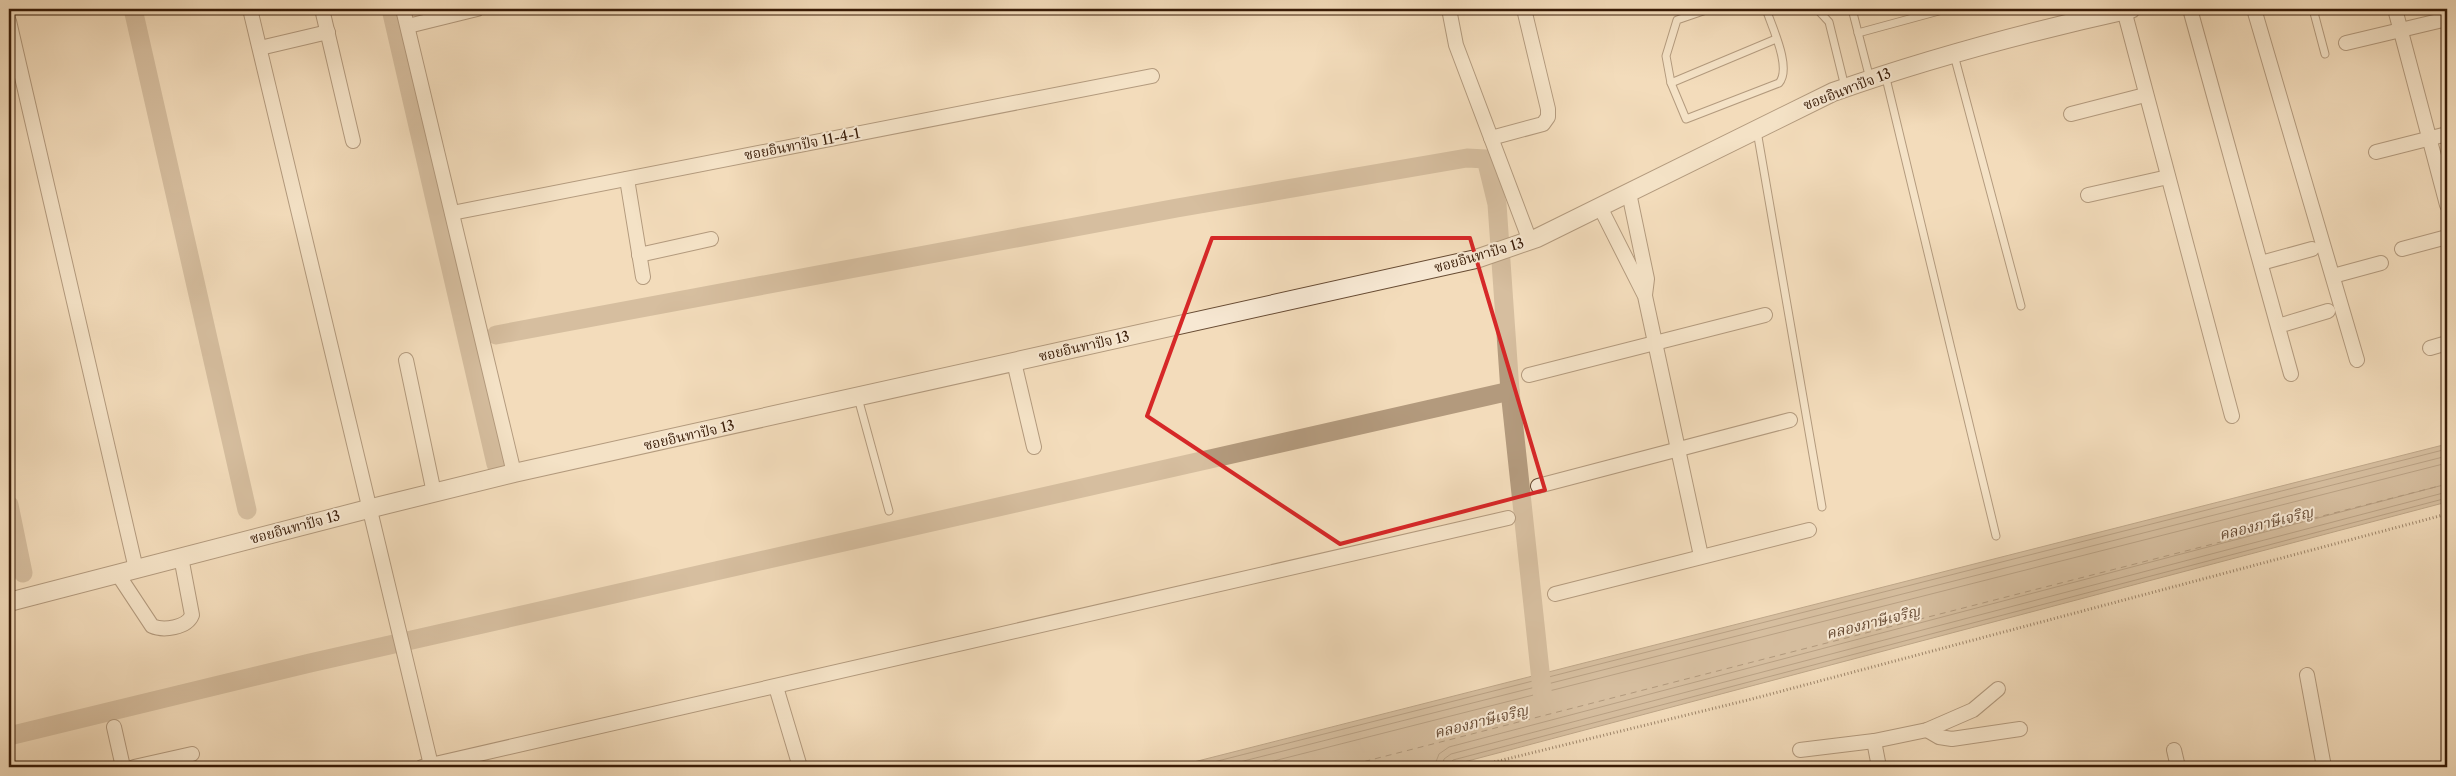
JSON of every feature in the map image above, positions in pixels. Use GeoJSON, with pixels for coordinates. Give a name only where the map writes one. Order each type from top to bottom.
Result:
{"type":"FeatureCollection","features":[{"type":"Feature","properties":{"kind":"street"},"geometry":{"type":"LineString","coordinates":[[250,9],[368,508],[426,766],[1508,518]]}},
{"type":"Feature","properties":{"kind":"street"},"geometry":{"type":"LineString","coordinates":[[322,9],[353,141]]}},
{"type":"Feature","properties":{"kind":"street"},"geometry":{"type":"LineString","coordinates":[[403,9],[514,474]]}},
{"type":"Feature","properties":{"kind":"street"},"geometry":{"type":"LineString","coordinates":[[408,26],[477,9]]}},
{"type":"Feature","properties":{"kind":"street"},"geometry":{"type":"LineString","coordinates":[[1448,9],[1456,44],[1492,138],[1522,244]]}},
{"type":"Feature","properties":{"kind":"street"},"geometry":{"type":"LineString","coordinates":[[1492,138],[1543,124],[1548,117],[1524,9]]}},
{"type":"Feature","properties":{"kind":"street"},"geometry":{"type":"LineString","coordinates":[[2126,9],[2145,95],[2232,416]]}},
{"type":"Feature","properties":{"kind":"street","name":"ซอยอินทาปัจ 13"},"geometry":{"type":"LineString","coordinates":[[9,602],[368,508],[1495,253],[1522,244],[1629,193],[1757,128],[1846,87],[1954,54],[2126,9]]}},
{"type":"Feature","properties":{"kind":"street"},"geometry":{"type":"LineString","coordinates":[[2190,9],[2291,374]]}},
{"type":"Feature","properties":{"kind":"street"},"geometry":{"type":"LineString","coordinates":[[2254,9],[2357,360]]}},
{"type":"Feature","properties":{"kind":"street"},"geometry":{"type":"LineString","coordinates":[[2395,9],[2447,206]]}},
{"type":"Feature","properties":{"kind":"street"},"geometry":{"type":"LineString","coordinates":[[2346,43],[2447,19]]}},
{"type":"Feature","properties":{"kind":"street"},"geometry":{"type":"LineString","coordinates":[[9,22],[136,568]]}},
{"type":"Feature","properties":{"kind":"street"},"geometry":{"type":"LineString","coordinates":[[260,48],[328,32]]}},
{"type":"Feature","properties":{"kind":"street","name":"ซอยอินทาปัจ 11-4-1"},"geometry":{"type":"LineString","coordinates":[[452,213],[1152,76]]}},
{"type":"Feature","properties":{"kind":"street"},"geometry":{"type":"LineString","coordinates":[[2071,114],[2145,95]]}},
{"type":"Feature","properties":{"kind":"street"},"geometry":{"type":"LineString","coordinates":[[2376,152],[2447,134]]}},
{"type":"Feature","properties":{"kind":"street"},"geometry":{"type":"LineString","coordinates":[[2088,195],[2168,176]]}},
{"type":"Feature","properties":{"kind":"street"},"geometry":{"type":"LineString","coordinates":[[627,179],[643,277]]}},
{"type":"Feature","properties":{"kind":"street"},"geometry":{"type":"LineString","coordinates":[[1629,193],[1647,279],[1645,296]]}},
{"type":"Feature","properties":{"kind":"street"},"geometry":{"type":"LineString","coordinates":[[1600,207],[1645,296],[1701,556]]}},
{"type":"Feature","properties":{"kind":"street"},"geometry":{"type":"LineString","coordinates":[[2402,249],[2447,237]]}},
{"type":"Feature","properties":{"kind":"street"},"geometry":{"type":"LineString","coordinates":[[639,255],[712,240]]}},
{"type":"Feature","properties":{"kind":"street"},"geometry":{"type":"LineString","coordinates":[[2261,263],[2312,249]]}},
{"type":"Feature","properties":{"kind":"street"},"geometry":{"type":"LineString","coordinates":[[2333,276],[2381,263]]}},
{"type":"Feature","properties":{"kind":"street"},"geometry":{"type":"LineString","coordinates":[[2278,326],[2328,311]]}},
{"type":"Feature","properties":{"kind":"street"},"geometry":{"type":"LineString","coordinates":[[1529,375],[1656,341],[1765,315]]}},
{"type":"Feature","properties":{"kind":"street"},"geometry":{"type":"LineString","coordinates":[[2430,348],[2447,343]]}},
{"type":"Feature","properties":{"kind":"street"},"geometry":{"type":"LineString","coordinates":[[406,360],[434,493]]}},
{"type":"Feature","properties":{"kind":"street"},"geometry":{"type":"LineString","coordinates":[[1014,362],[1034,446]]}},
{"type":"Feature","properties":{"kind":"street"},"geometry":{"type":"LineString","coordinates":[[1538,486],[1790,420]]}},
{"type":"Feature","properties":{"kind":"street"},"geometry":{"type":"LineString","coordinates":[[1556,594],[1808,530]]}},
{"type":"Feature","properties":{"kind":"street"},"geometry":{"type":"LineString","coordinates":[[117,573],[152,626],[157,628],[175,626],[182,624],[192,615],[180,557]]}},
{"type":"Feature","properties":{"kind":"street"},"geometry":{"type":"LineString","coordinates":[[2307,675],[2324,767]]}},
{"type":"Feature","properties":{"kind":"street"},"geometry":{"type":"LineString","coordinates":[[776,687],[800,767]]}},
{"type":"Feature","properties":{"kind":"street"},"geometry":{"type":"LineString","coordinates":[[1800,750],[1874,741],[1928,730],[1974,710],[1998,689]]}},
{"type":"Feature","properties":{"kind":"street"},"geometry":{"type":"LineString","coordinates":[[114,727],[124,767]]}},
{"type":"Feature","properties":{"kind":"street"},"geometry":{"type":"LineString","coordinates":[[1928,730],[1939,737],[1952,739],[2020,729]]}},
{"type":"Feature","properties":{"kind":"street"},"geometry":{"type":"LineString","coordinates":[[1874,741],[1879,767]]}},
{"type":"Feature","properties":{"kind":"street"},"geometry":{"type":"LineString","coordinates":[[2174,750],[2178,767]]}},
{"type":"Feature","properties":{"kind":"street"},"geometry":{"type":"LineString","coordinates":[[134,767],[192,754]]}},
{"type":"Feature","properties":{"kind":"lane"},"geometry":{"type":"LineString","coordinates":[[1710,9],[1682,16],[1675,22],[1666,56],[1671,83],[1684,117],[1688,119],[1779,83],[1783,79],[1785,67],[1766,9]]}},
{"type":"Feature","properties":{"kind":"lane"},"geometry":{"type":"LineString","coordinates":[[1817,9],[1829,22],[1846,87]]}},
{"type":"Feature","properties":{"kind":"lane"},"geometry":{"type":"LineString","coordinates":[[1852,9],[1858,33],[1877,76],[1996,536]]}},
{"type":"Feature","properties":{"kind":"lane"},"geometry":{"type":"LineString","coordinates":[[1858,33],[1946,9]]}},
{"type":"Feature","properties":{"kind":"lane"},"geometry":{"type":"LineString","coordinates":[[2313,9],[2325,54]]}},
{"type":"Feature","properties":{"kind":"lane"},"geometry":{"type":"LineString","coordinates":[[1671,83],[1776,40]]}},
{"type":"Feature","properties":{"kind":"lane"},"geometry":{"type":"LineString","coordinates":[[1954,54],[2021,306]]}},
{"type":"Feature","properties":{"kind":"lane"},"geometry":{"type":"LineString","coordinates":[[1757,128],[1822,507]]}},
{"type":"Feature","properties":{"kind":"lane"},"geometry":{"type":"LineString","coordinates":[[858,397],[889,511]]}},
{"type":"Feature","properties":{"kind":"path"},"geometry":{"type":"LineString","coordinates":[[1474,767],[1762,697],[2447,514]]}},
{"type":"Feature","properties":{"kind":"highlighted area"},"geometry":{"type":"Polygon","coordinates":[[[1212,238],[1470,238],[1545,490],[1340,544],[1147,416],[1212,238]]]}},
{"type":"Feature","properties":{"kind":"water","name":"คลองภาษีเจริญ"},"geometry":{"type":"Polygon","coordinates":[[[2447,444],[2447,502],[1445,767],[1174,767],[2447,444]]]}},
{"type":"Feature","properties":{"kind":"waterway"},"geometry":{"type":"LineString","coordinates":[[133,9],[247,510]]}},
{"type":"Feature","properties":{"kind":"waterway"},"geometry":{"type":"LineString","coordinates":[[391,9],[496,464]]}},
{"type":"Feature","properties":{"kind":"waterway"},"geometry":{"type":"LineString","coordinates":[[496,335],[1177,208],[1467,158],[1486,159],[1497,204],[1510,391],[1543,699]]}},
{"type":"Feature","properties":{"kind":"waterway"},"geometry":{"type":"LineString","coordinates":[[9,736],[310,663],[1510,391]]}},
{"type":"Feature","properties":{"kind":"waterway"},"geometry":{"type":"LineString","coordinates":[[9,505],[23,573]]}},
{"type":"Feature","properties":{"kind":"ferry route"},"geometry":{"type":"LineString","coordinates":[[1343,767],[2447,484]]}}]}
